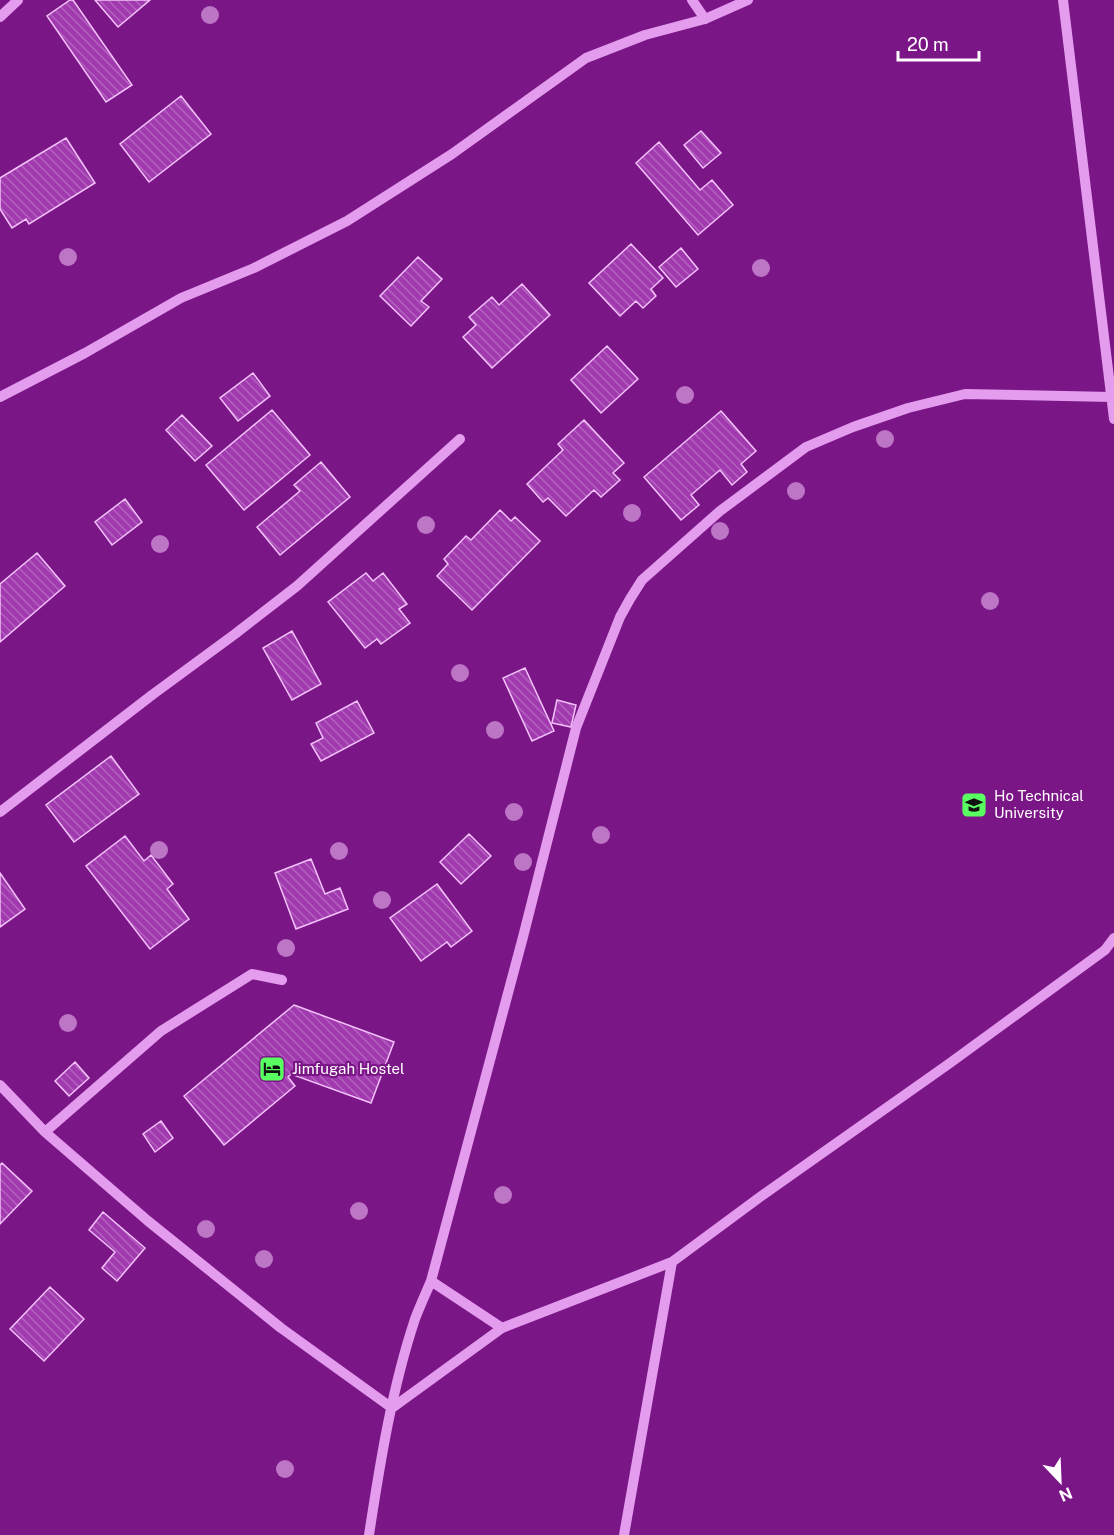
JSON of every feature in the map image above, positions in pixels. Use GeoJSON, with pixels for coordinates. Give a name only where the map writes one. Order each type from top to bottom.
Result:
{"type":"FeatureCollection","features":[{"type":"Feature","properties":{"kind":"street"},"geometry":{"type":"LineString","coordinates":[[0,17],[18,0]]}},
{"type":"Feature","properties":{"kind":"street"},"geometry":{"type":"LineString","coordinates":[[692,0],[705,19]]}},
{"type":"Feature","properties":{"kind":"street"},"geometry":{"type":"LineString","coordinates":[[0,397],[85,353],[181,298],[254,268],[347,221],[452,154],[586,58],[645,35],[705,19],[748,0]]}},
{"type":"Feature","properties":{"kind":"street"},"geometry":{"type":"LineString","coordinates":[[1063,0],[1114,419]]}},
{"type":"Feature","properties":{"kind":"street"},"geometry":{"type":"LineString","coordinates":[[369,1535],[379,1469],[399,1378],[415,1318],[431,1281],[576,728],[621,617],[642,580],[720,511],[806,447],[853,427],[908,408],[965,394],[1112,397]]}},
{"type":"Feature","properties":{"kind":"street"},"geometry":{"type":"LineString","coordinates":[[0,812],[297,586],[460,440]]}},
{"type":"Feature","properties":{"kind":"street"},"geometry":{"type":"LineString","coordinates":[[392,1408],[502,1328],[672,1262],[1105,950],[1114,938]]}},
{"type":"Feature","properties":{"kind":"street"},"geometry":{"type":"LineString","coordinates":[[45,1132],[161,1031],[252,974],[282,980]]}},
{"type":"Feature","properties":{"kind":"street"},"geometry":{"type":"LineString","coordinates":[[0,1085],[45,1132],[148,1221],[281,1328],[392,1408]]}},
{"type":"Feature","properties":{"kind":"street"},"geometry":{"type":"LineString","coordinates":[[624,1535],[672,1262]]}},
{"type":"Feature","properties":{"kind":"street"},"geometry":{"type":"LineString","coordinates":[[431,1281],[502,1328]]}},
{"type":"Feature","properties":{"kind":"building"},"geometry":{"type":"Polygon","coordinates":[[[73,0],[132,85],[106,102],[47,16],[73,0]]]}},
{"type":"Feature","properties":{"kind":"building"},"geometry":{"type":"Polygon","coordinates":[[[95,0],[150,0],[118,27],[95,0]]]}},
{"type":"Feature","properties":{"kind":"building"},"geometry":{"type":"Polygon","coordinates":[[[181,96],[211,134],[149,182],[120,144],[181,96]]]}},
{"type":"Feature","properties":{"kind":"building"},"geometry":{"type":"Polygon","coordinates":[[[701,131],[721,153],[703,168],[684,145],[701,131]]]}},
{"type":"Feature","properties":{"kind":"building"},"geometry":{"type":"Polygon","coordinates":[[[66,138],[95,183],[29,224],[26,219],[12,228],[0,209],[0,178],[66,138]]]}},
{"type":"Feature","properties":{"kind":"building"},"geometry":{"type":"Polygon","coordinates":[[[659,142],[700,190],[712,180],[733,205],[698,235],[636,163],[659,142]]]}},
{"type":"Feature","properties":{"kind":"building"},"geometry":{"type":"Polygon","coordinates":[[[631,244],[663,278],[651,289],[656,296],[643,308],[636,301],[620,316],[589,283],[631,244]]]}},
{"type":"Feature","properties":{"kind":"building"},"geometry":{"type":"Polygon","coordinates":[[[681,248],[698,269],[676,287],[659,267],[681,248]]]}},
{"type":"Feature","properties":{"kind":"building"},"geometry":{"type":"Polygon","coordinates":[[[418,257],[442,279],[421,301],[429,307],[411,326],[380,296],[418,257]]]}},
{"type":"Feature","properties":{"kind":"building"},"geometry":{"type":"Polygon","coordinates":[[[522,284],[550,315],[492,368],[463,337],[476,325],[469,317],[492,297],[499,305],[522,284]]]}},
{"type":"Feature","properties":{"kind":"building"},"geometry":{"type":"Polygon","coordinates":[[[607,346],[638,379],[601,413],[571,380],[607,346]]]}},
{"type":"Feature","properties":{"kind":"building"},"geometry":{"type":"Polygon","coordinates":[[[253,373],[270,396],[238,421],[220,398],[253,373]]]}},
{"type":"Feature","properties":{"kind":"building"},"geometry":{"type":"Polygon","coordinates":[[[272,410],[310,455],[244,510],[206,465],[272,410]]]}},
{"type":"Feature","properties":{"kind":"building"},"geometry":{"type":"Polygon","coordinates":[[[721,411],[756,451],[741,464],[747,472],[732,485],[720,470],[691,495],[699,505],[681,520],[644,477],[721,411]]]}},
{"type":"Feature","properties":{"kind":"building"},"geometry":{"type":"Polygon","coordinates":[[[182,415],[212,446],[195,461],[166,430],[182,415]]]}},
{"type":"Feature","properties":{"kind":"building"},"geometry":{"type":"Polygon","coordinates":[[[584,420],[624,463],[613,473],[620,480],[601,497],[594,490],[566,516],[548,498],[543,502],[527,484],[563,450],[558,444],[584,420]]]}},
{"type":"Feature","properties":{"kind":"building"},"geometry":{"type":"Polygon","coordinates":[[[321,462],[350,497],[280,555],[257,527],[300,491],[294,485],[321,462]]]}},
{"type":"Feature","properties":{"kind":"building"},"geometry":{"type":"Polygon","coordinates":[[[125,499],[142,522],[112,545],[95,522],[125,499]]]}},
{"type":"Feature","properties":{"kind":"building"},"geometry":{"type":"Polygon","coordinates":[[[500,510],[511,521],[515,517],[540,541],[472,610],[437,576],[448,564],[444,559],[466,536],[471,540],[500,510]]]}},
{"type":"Feature","properties":{"kind":"building"},"geometry":{"type":"Polygon","coordinates":[[[37,553],[65,586],[0,642],[0,584],[37,553]]]}},
{"type":"Feature","properties":{"kind":"building"},"geometry":{"type":"Polygon","coordinates":[[[366,573],[373,581],[383,573],[407,604],[399,609],[410,623],[381,644],[377,639],[365,648],[328,602],[366,573]]]}},
{"type":"Feature","properties":{"kind":"building"},"geometry":{"type":"Polygon","coordinates":[[[292,631],[321,684],[292,700],[263,648],[292,631]]]}},
{"type":"Feature","properties":{"kind":"building"},"geometry":{"type":"Polygon","coordinates":[[[525,668],[554,731],[532,741],[503,678],[525,668]]]}},
{"type":"Feature","properties":{"kind":"building"},"geometry":{"type":"Polygon","coordinates":[[[557,700],[576,705],[571,727],[552,723],[557,700]]]}},
{"type":"Feature","properties":{"kind":"building"},"geometry":{"type":"Polygon","coordinates":[[[357,701],[374,733],[321,761],[311,744],[323,738],[316,723],[357,701]]]}},
{"type":"Feature","properties":{"kind":"building"},"geometry":{"type":"Polygon","coordinates":[[[111,756],[139,794],[74,842],[46,805],[111,756]]]}},
{"type":"Feature","properties":{"kind":"building"},"geometry":{"type":"Polygon","coordinates":[[[469,834],[491,856],[461,884],[440,862],[469,834]]]}},
{"type":"Feature","properties":{"kind":"building"},"geometry":{"type":"Polygon","coordinates":[[[125,836],[144,861],[151,855],[173,884],[167,889],[189,919],[150,949],[86,866],[125,836]]]}},
{"type":"Feature","properties":{"kind":"building"},"geometry":{"type":"Polygon","coordinates":[[[311,859],[325,894],[340,888],[348,909],[296,929],[275,873],[311,859]]]}},
{"type":"Feature","properties":{"kind":"building"},"geometry":{"type":"Polygon","coordinates":[[[0,873],[25,909],[0,927],[0,873]]]}},
{"type":"Feature","properties":{"kind":"building"},"geometry":{"type":"Polygon","coordinates":[[[437,884],[472,931],[451,947],[447,942],[421,961],[390,918],[437,884]]]}},
{"type":"Feature","properties":{"kind":"building"},"geometry":{"type":"Polygon","coordinates":[[[294,1005],[394,1042],[371,1103],[291,1074],[288,1077],[295,1086],[224,1145],[184,1096],[294,1005]]]}},
{"type":"Feature","properties":{"kind":"building"},"geometry":{"type":"Polygon","coordinates":[[[75,1062],[89,1078],[69,1096],[55,1081],[75,1062]]]}},
{"type":"Feature","properties":{"kind":"building"},"geometry":{"type":"Polygon","coordinates":[[[161,1121],[173,1138],[155,1152],[143,1134],[161,1121]]]}},
{"type":"Feature","properties":{"kind":"building"},"geometry":{"type":"Polygon","coordinates":[[[2,1163],[32,1191],[0,1224],[0,1165],[2,1163]]]}},
{"type":"Feature","properties":{"kind":"building"},"geometry":{"type":"Polygon","coordinates":[[[103,1212],[145,1248],[117,1281],[102,1268],[115,1252],[89,1230],[103,1212]]]}},
{"type":"Feature","properties":{"kind":"building"},"geometry":{"type":"Polygon","coordinates":[[[50,1287],[84,1319],[44,1361],[10,1329],[50,1287]]]}},
{"type":"Feature","properties":{"kind":"place","name":"Ho Technical University"},"geometry":{"type":"Point","coordinates":[974,805]}},
{"type":"Feature","properties":{"kind":"place","name":"Jimfugah Hostel"},"geometry":{"type":"Point","coordinates":[272,1069]}}]}
